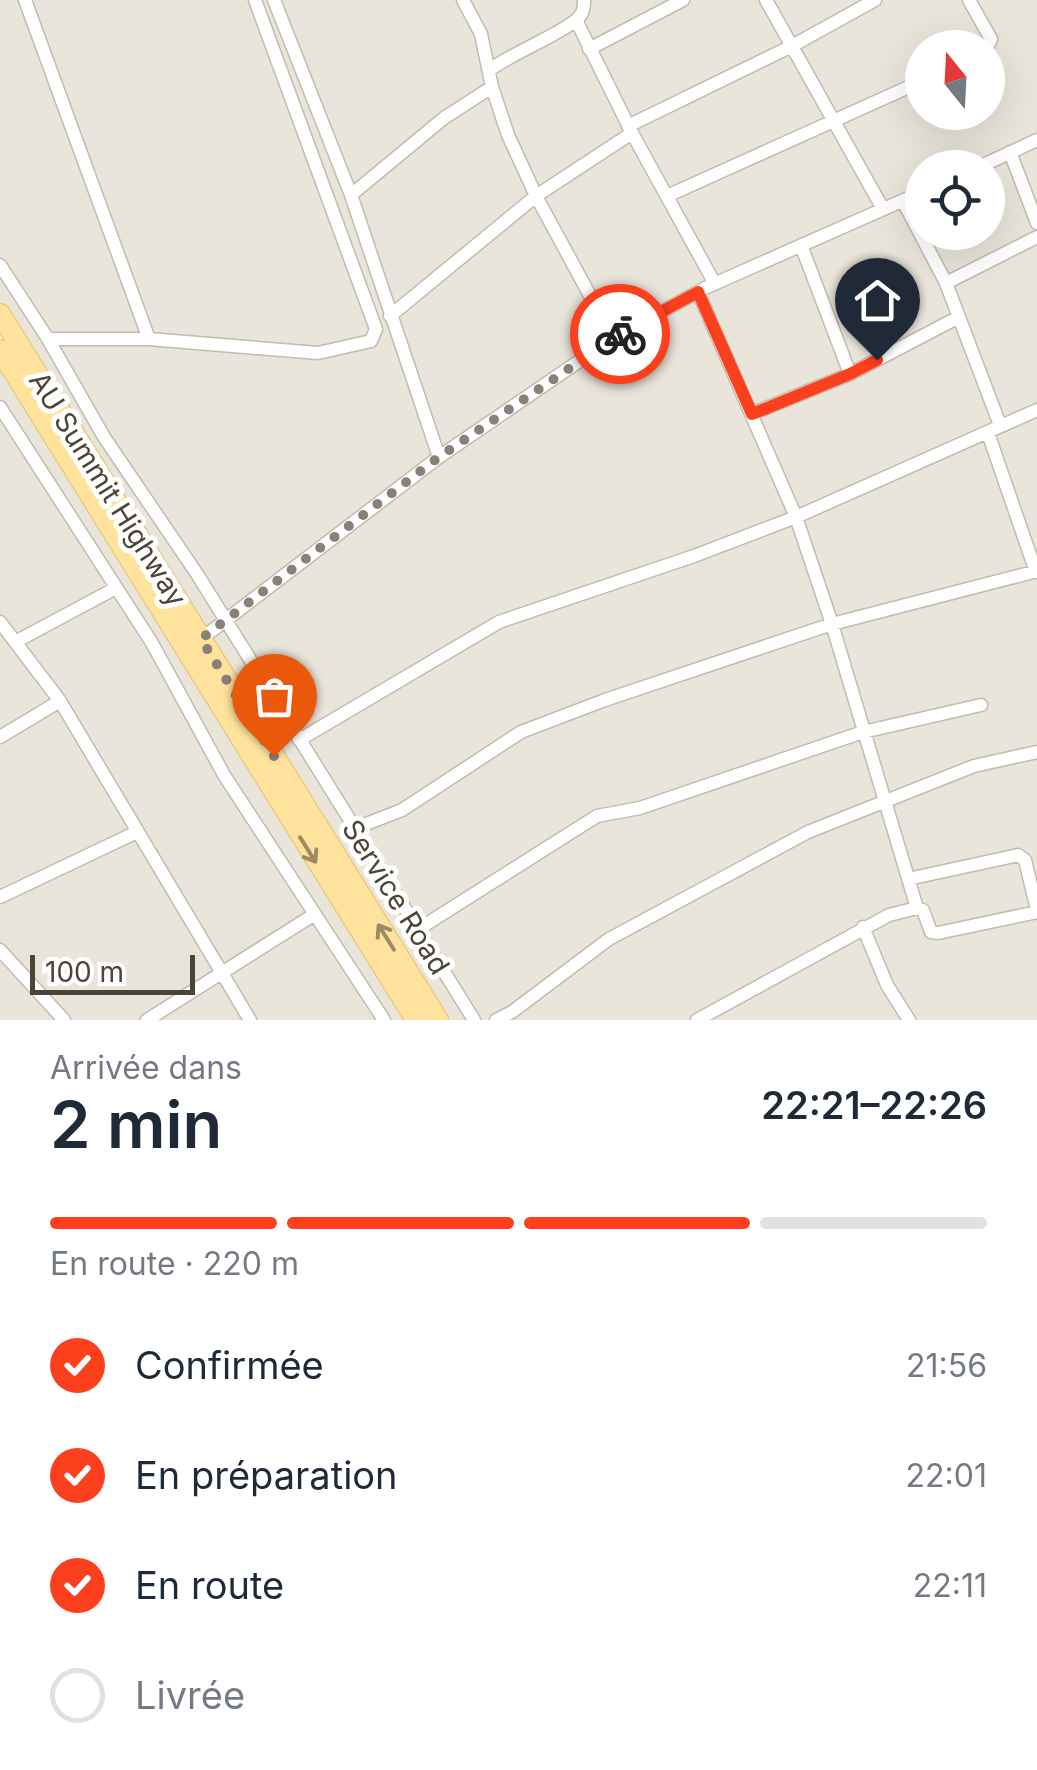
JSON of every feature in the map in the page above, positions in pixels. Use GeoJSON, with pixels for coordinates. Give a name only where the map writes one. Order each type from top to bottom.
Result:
{"type":"FeatureCollection","features":[{"type":"Feature","properties":{"kind":"main road","name":"AU Summit Highway"},"geometry":{"type":"LineString","coordinates":[[0,314],[438,1020]]}},
{"type":"Feature","properties":{"kind":"main road","name":"AU Summit Highway"},"geometry":{"type":"LineString","coordinates":[[0,350],[416,1020]]}},
{"type":"Feature","properties":{"kind":"street"},"geometry":{"type":"LineString","coordinates":[[24,0],[149,339]]}},
{"type":"Feature","properties":{"kind":"street"},"geometry":{"type":"LineString","coordinates":[[48,339],[149,339],[318,353],[371,341],[376,329],[255,0]]}},
{"type":"Feature","properties":{"kind":"street"},"geometry":{"type":"LineString","coordinates":[[274,0],[351,195],[439,457]]}},
{"type":"Feature","properties":{"kind":"street"},"geometry":{"type":"LineString","coordinates":[[463,0],[482,34],[492,87],[508,135],[612,338]]}},
{"type":"Feature","properties":{"kind":"street"},"geometry":{"type":"LineString","coordinates":[[491,69],[576,20],[584,10],[584,0]]}},
{"type":"Feature","properties":{"kind":"street"},"geometry":{"type":"LineString","coordinates":[[590,49],[683,0]]}},
{"type":"Feature","properties":{"kind":"street"},"geometry":{"type":"LineString","coordinates":[[766,0],[883,208]]}},
{"type":"Feature","properties":{"kind":"street"},"geometry":{"type":"LineString","coordinates":[[390,316],[536,196],[630,129],[875,0]]}},
{"type":"Feature","properties":{"kind":"street"},"geometry":{"type":"LineString","coordinates":[[969,0],[986,30]]}},
{"type":"Feature","properties":{"kind":"street"},"geometry":{"type":"LineString","coordinates":[[576,20],[715,284]]}},
{"type":"Feature","properties":{"kind":"street"},"geometry":{"type":"LineString","coordinates":[[351,195],[444,118],[492,87]]}},
{"type":"Feature","properties":{"kind":"street"},"geometry":{"type":"LineString","coordinates":[[667,196],[905,89]]}},
{"type":"Feature","properties":{"kind":"street"},"geometry":{"type":"LineString","coordinates":[[1005,154],[1037,140]]}},
{"type":"Feature","properties":{"kind":"street"},"geometry":{"type":"LineString","coordinates":[[1010,152],[1037,222]]}},
{"type":"Feature","properties":{"kind":"street"},"geometry":{"type":"LineString","coordinates":[[201,639],[439,457],[612,338],[698,292],[903,201],[946,282],[1037,572],[832,624],[521,732],[402,810],[352,829]]}},
{"type":"Feature","properties":{"kind":"street"},"geometry":{"type":"LineString","coordinates":[[946,282],[1037,238]]}},
{"type":"Feature","properties":{"kind":"street"},"geometry":{"type":"LineString","coordinates":[[802,245],[850,374]]}},
{"type":"Feature","properties":{"kind":"street","name":"Service Road"},"geometry":{"type":"LineString","coordinates":[[0,265],[104,437],[226,621],[474,1020]]}},
{"type":"Feature","properties":{"kind":"street"},"geometry":{"type":"LineString","coordinates":[[698,292],[796,517],[917,908]]}},
{"type":"Feature","properties":{"kind":"street"},"geometry":{"type":"LineString","coordinates":[[752,414],[850,374],[957,318]]}},
{"type":"Feature","properties":{"kind":"street"},"geometry":{"type":"LineString","coordinates":[[0,407],[152,643],[224,775],[384,1020]]}},
{"type":"Feature","properties":{"kind":"street"},"geometry":{"type":"LineString","coordinates":[[299,740],[499,622],[796,517],[1037,410]]}},
{"type":"Feature","properties":{"kind":"street"},"geometry":{"type":"LineString","coordinates":[[15,642],[116,588]]}},
{"type":"Feature","properties":{"kind":"street"},"geometry":{"type":"LineString","coordinates":[[0,622],[60,701],[250,1020]]}},
{"type":"Feature","properties":{"kind":"street"},"geometry":{"type":"LineString","coordinates":[[0,737],[60,701]]}},
{"type":"Feature","properties":{"kind":"street"},"geometry":{"type":"LineString","coordinates":[[417,930],[598,816],[640,808],[863,732],[981,704]]}},
{"type":"Feature","properties":{"kind":"street"},"geometry":{"type":"LineString","coordinates":[[496,1020],[609,939],[808,832],[974,766],[1037,752]]}},
{"type":"Feature","properties":{"kind":"street"},"geometry":{"type":"LineString","coordinates":[[0,898],[137,832]]}},
{"type":"Feature","properties":{"kind":"street"},"geometry":{"type":"LineString","coordinates":[[697,1020],[888,915],[923,910],[930,932],[938,932],[1037,911],[1026,860],[1018,855],[908,879]]}},
{"type":"Feature","properties":{"kind":"street"},"geometry":{"type":"LineString","coordinates":[[147,1020],[315,914]]}},
{"type":"Feature","properties":{"kind":"street"},"geometry":{"type":"LineString","coordinates":[[863,927],[887,984],[909,1020]]}},
{"type":"Feature","properties":{"kind":"street"},"geometry":{"type":"LineString","coordinates":[[0,950],[64,1020]]}},
{"type":"Feature","properties":{"kind":"shaded area"},"geometry":{"type":"Polygon","coordinates":[[[0,0],[1037,0],[1037,1020],[440,1020],[0,323],[0,0]]]}},
{"type":"Feature","properties":{"kind":"shaded area"},"geometry":{"type":"Polygon","coordinates":[[[0,365],[412,1020],[0,1020],[0,365]]]}},
{"type":"Feature","properties":{"kind":"way so far"},"geometry":{"type":"LineString","coordinates":[[274,756],[201,639],[439,457],[620,334]]}},
{"type":"Feature","properties":{"kind":"route"},"geometry":{"type":"LineString","coordinates":[[620,334],[698,292],[752,414],[877,360]]}}]}
